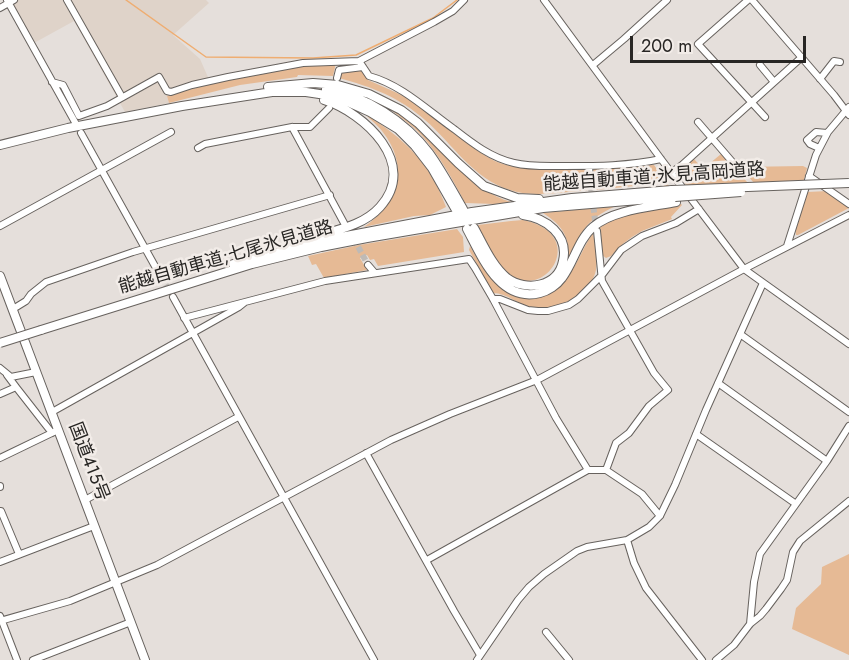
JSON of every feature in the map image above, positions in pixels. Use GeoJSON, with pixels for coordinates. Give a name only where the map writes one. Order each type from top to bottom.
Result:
{"type":"FeatureCollection","features":[{"type":"Feature","properties":{"kind":"highway"},"geometry":{"type":"LineString","coordinates":[[0,145],[68,128],[313,83],[338,86],[369,94],[401,110],[418,123],[484,186],[517,198],[536,200],[572,198]]}},
{"type":"Feature","properties":{"kind":"highway"},"geometry":{"type":"LineString","coordinates":[[283,88],[326,95],[348,102],[386,120],[415,146],[432,168],[495,265],[508,279],[529,287],[550,280],[564,260],[563,244],[555,229],[543,219],[508,214]]}},
{"type":"Feature","properties":{"kind":"highway"},"geometry":{"type":"LineString","coordinates":[[250,259],[361,221],[386,200],[393,178],[390,157],[384,144],[372,129],[352,112],[332,102],[283,88]]}},
{"type":"Feature","properties":{"kind":"highway","name":"能越自動車道;氷見高岡道路"},"geometry":{"type":"LineString","coordinates":[[464,218],[674,196],[849,183]]}},
{"type":"Feature","properties":{"kind":"highway","name":"能越自動車道;氷見高岡道路"},"geometry":{"type":"LineString","coordinates":[[464,218],[572,198],[849,188]]}},
{"type":"Feature","properties":{"kind":"highway"},"geometry":{"type":"LineString","coordinates":[[464,218],[492,273],[510,289],[520,294],[532,295],[558,283],[593,227],[605,219],[674,196]]}},
{"type":"Feature","properties":{"kind":"highway","name":"能越自動車道;七尾氷見道路"},"geometry":{"type":"LineString","coordinates":[[0,343],[250,259],[354,233],[464,218]]}},
{"type":"Feature","properties":{"kind":"highway","name":"能越自動車道;七尾氷見道路"},"geometry":{"type":"LineString","coordinates":[[0,338],[41,328],[279,257],[464,218]]}},
{"type":"Feature","properties":{"kind":"highway","name":"国道415号"},"geometry":{"type":"LineString","coordinates":[[0,276],[52,412],[55,432],[85,500],[145,660]]}},
{"type":"Feature","properties":{"kind":"street"},"geometry":{"type":"LineString","coordinates":[[67,0],[122,97]]}},
{"type":"Feature","properties":{"kind":"street"},"geometry":{"type":"LineString","coordinates":[[337,78],[339,70],[361,64],[453,11],[464,0]]}},
{"type":"Feature","properties":{"kind":"street"},"geometry":{"type":"LineString","coordinates":[[544,0],[744,269],[849,344]]}},
{"type":"Feature","properties":{"kind":"street"},"geometry":{"type":"LineString","coordinates":[[593,65],[667,0]]}},
{"type":"Feature","properties":{"kind":"street"},"geometry":{"type":"LineString","coordinates":[[765,117],[698,44],[750,0],[848,110],[827,134],[819,148],[787,247]]}},
{"type":"Feature","properties":{"kind":"street"},"geometry":{"type":"LineString","coordinates":[[0,9],[10,1],[76,124]]}},
{"type":"Feature","properties":{"kind":"street"},"geometry":{"type":"LineString","coordinates":[[672,172],[802,57]]}},
{"type":"Feature","properties":{"kind":"street"},"geometry":{"type":"LineString","coordinates":[[820,79],[834,61],[840,62]]}},
{"type":"Feature","properties":{"kind":"street"},"geometry":{"type":"LineString","coordinates":[[52,82],[63,85],[79,116],[107,106],[159,77],[167,91],[171,92],[219,79],[303,63],[361,64]]}},
{"type":"Feature","properties":{"kind":"street"},"geometry":{"type":"LineString","coordinates":[[361,64],[369,76],[381,79],[408,94],[485,151],[513,163],[539,166],[589,166],[661,159]]}},
{"type":"Feature","properties":{"kind":"street"},"geometry":{"type":"LineString","coordinates":[[760,65],[774,82]]}},
{"type":"Feature","properties":{"kind":"street"},"geometry":{"type":"LineString","coordinates":[[198,148],[205,144],[292,127],[310,127],[329,108]]}},
{"type":"Feature","properties":{"kind":"street"},"geometry":{"type":"LineString","coordinates":[[698,122],[735,165]]}},
{"type":"Feature","properties":{"kind":"street"},"geometry":{"type":"LineString","coordinates":[[292,127],[344,223]]}},
{"type":"Feature","properties":{"kind":"street"},"geometry":{"type":"LineString","coordinates":[[0,226],[171,132]]}},
{"type":"Feature","properties":{"kind":"street"},"geometry":{"type":"LineString","coordinates":[[819,148],[807,140],[816,132],[827,134]]}},
{"type":"Feature","properties":{"kind":"street"},"geometry":{"type":"LineString","coordinates":[[81,133],[161,277]]}},
{"type":"Feature","properties":{"kind":"street"},"geometry":{"type":"LineString","coordinates":[[804,163],[812,166]]}},
{"type":"Feature","properties":{"kind":"street"},"geometry":{"type":"LineString","coordinates":[[589,166],[590,180]]}},
{"type":"Feature","properties":{"kind":"street"},"geometry":{"type":"LineString","coordinates":[[809,176],[849,204]]}},
{"type":"Feature","properties":{"kind":"street"},"geometry":{"type":"LineString","coordinates":[[13,309],[26,301],[30,294],[46,282],[133,252],[330,195]]}},
{"type":"Feature","properties":{"kind":"street"},"geometry":{"type":"LineString","coordinates":[[493,299],[500,299],[528,310],[548,311],[569,305],[602,275],[621,250],[632,242],[676,223],[699,209]]}},
{"type":"Feature","properties":{"kind":"street"},"geometry":{"type":"LineString","coordinates":[[17,660],[1,619],[70,601],[157,565],[391,440],[537,380],[849,215]]}},
{"type":"Feature","properties":{"kind":"street"},"geometry":{"type":"LineString","coordinates":[[597,231],[602,281],[654,373],[668,390],[650,406],[629,433],[616,443],[606,470]]}},
{"type":"Feature","properties":{"kind":"street"},"geometry":{"type":"LineString","coordinates":[[184,318],[325,281],[469,259],[493,299],[556,418],[588,470]]}},
{"type":"Feature","properties":{"kind":"street"},"geometry":{"type":"LineString","coordinates":[[368,265],[374,273]]}},
{"type":"Feature","properties":{"kind":"street"},"geometry":{"type":"LineString","coordinates":[[366,453],[427,560],[478,658],[518,600],[544,574],[577,551],[627,540],[649,527],[660,516],[763,283]]}},
{"type":"Feature","properties":{"kind":"street"},"geometry":{"type":"LineString","coordinates":[[173,297],[374,660]]}},
{"type":"Feature","properties":{"kind":"street"},"geometry":{"type":"LineString","coordinates":[[52,412],[239,308],[244,302]]}},
{"type":"Feature","properties":{"kind":"street"},"geometry":{"type":"LineString","coordinates":[[740,334],[849,412]]}},
{"type":"Feature","properties":{"kind":"street"},"geometry":{"type":"LineString","coordinates":[[0,368],[55,432],[0,458]]}},
{"type":"Feature","properties":{"kind":"street"},"geometry":{"type":"LineString","coordinates":[[7,375],[11,377],[36,372]]}},
{"type":"Feature","properties":{"kind":"street"},"geometry":{"type":"LineString","coordinates":[[718,383],[827,462]]}},
{"type":"Feature","properties":{"kind":"street"},"geometry":{"type":"LineString","coordinates":[[0,394],[16,387]]}},
{"type":"Feature","properties":{"kind":"street"},"geometry":{"type":"LineString","coordinates":[[85,500],[238,417]]}},
{"type":"Feature","properties":{"kind":"street"},"geometry":{"type":"LineString","coordinates":[[750,624],[754,582],[760,554],[827,462],[849,426]]}},
{"type":"Feature","properties":{"kind":"street"},"geometry":{"type":"LineString","coordinates":[[696,434],[796,504]]}},
{"type":"Feature","properties":{"kind":"street"},"geometry":{"type":"LineString","coordinates":[[427,560],[588,470],[606,470],[642,494],[660,516]]}},
{"type":"Feature","properties":{"kind":"street"},"geometry":{"type":"LineString","coordinates":[[716,660],[734,645],[750,624],[760,616],[787,580],[793,552],[800,541],[849,501]]}},
{"type":"Feature","properties":{"kind":"street"},"geometry":{"type":"LineString","coordinates":[[0,509],[19,554]]}},
{"type":"Feature","properties":{"kind":"street"},"geometry":{"type":"LineString","coordinates":[[0,562],[94,526]]}},
{"type":"Feature","properties":{"kind":"street"},"geometry":{"type":"LineString","coordinates":[[627,540],[634,564],[646,588],[702,660]]}},
{"type":"Feature","properties":{"kind":"street"},"geometry":{"type":"LineString","coordinates":[[33,660],[131,622]]}},
{"type":"Feature","properties":{"kind":"street"},"geometry":{"type":"LineString","coordinates":[[546,632],[569,660]]}},
{"type":"Feature","properties":{"kind":"shaded area"},"geometry":{"type":"Polygon","coordinates":[[[11,0],[206,0],[209,3],[173,35],[200,59],[211,84],[167,96],[169,103],[125,112],[74,21],[34,43],[11,0]]]}},
{"type":"Feature","properties":{"kind":"shaded area"},"geometry":{"type":"Polygon","coordinates":[[[336,63],[333,76],[298,75],[297,77],[240,85],[169,103],[167,96],[251,75],[336,63]]]}},
{"type":"Feature","properties":{"kind":"shaded area"},"geometry":{"type":"Polygon","coordinates":[[[362,71],[368,80],[409,99],[493,160],[510,166],[531,169],[582,168],[586,171],[588,190],[529,194],[497,185],[474,169],[435,129],[405,105],[374,89],[339,78],[341,72],[362,71]]]}},
{"type":"Feature","properties":{"kind":"shaded area"},"geometry":{"type":"Polygon","coordinates":[[[383,104],[413,124],[460,171],[484,189],[511,202],[465,203],[446,168],[429,144],[413,127],[383,104]]]}},
{"type":"Feature","properties":{"kind":"shaded area"},"geometry":{"type":"Polygon","coordinates":[[[366,115],[392,133],[415,154],[433,178],[446,207],[430,215],[414,216],[364,227],[386,207],[397,183],[398,170],[391,144],[366,115]]]}},
{"type":"Feature","properties":{"kind":"shaded area"},"geometry":{"type":"Polygon","coordinates":[[[721,154],[748,183],[687,186],[677,173],[694,159],[703,169],[721,154]]]}},
{"type":"Feature","properties":{"kind":"shaded area"},"geometry":{"type":"Polygon","coordinates":[[[654,165],[669,186],[664,186],[663,183],[595,190],[592,172],[595,168],[654,165]]]}},
{"type":"Feature","properties":{"kind":"shaded area"},"geometry":{"type":"Polygon","coordinates":[[[803,166],[807,168],[804,180],[754,183],[740,167],[803,166]]]}},
{"type":"Feature","properties":{"kind":"shaded area"},"geometry":{"type":"Polygon","coordinates":[[[828,191],[849,208],[796,235],[795,229],[807,192],[828,191]]]}},
{"type":"Feature","properties":{"kind":"shaded area"},"geometry":{"type":"Polygon","coordinates":[[[681,204],[671,217],[672,219],[632,237],[611,256],[606,258],[602,255],[600,226],[628,214],[681,204]]]}},
{"type":"Feature","properties":{"kind":"shaded area"},"geometry":{"type":"Polygon","coordinates":[[[616,206],[591,221],[568,260],[568,245],[564,233],[543,213],[616,206]]]}},
{"type":"Feature","properties":{"kind":"shaded area"},"geometry":{"type":"Polygon","coordinates":[[[523,220],[542,227],[553,237],[558,249],[556,260],[550,271],[540,278],[528,281],[515,278],[503,269],[488,247],[478,225],[523,220]]]}},
{"type":"Feature","properties":{"kind":"shaded area"},"geometry":{"type":"Polygon","coordinates":[[[457,229],[463,237],[464,252],[378,266],[374,259],[370,260],[367,255],[360,258],[367,270],[324,278],[316,264],[312,265],[308,256],[359,245],[457,229]]]}},
{"type":"Feature","properties":{"kind":"shaded area"},"geometry":{"type":"Polygon","coordinates":[[[593,233],[597,261],[593,279],[580,294],[571,300],[541,309],[532,308],[493,293],[469,250],[470,246],[496,284],[505,291],[526,298],[538,297],[560,286],[574,267],[593,233]]]}},
{"type":"Feature","properties":{"kind":"shaded area"},"geometry":{"type":"Polygon","coordinates":[[[849,554],[849,655],[792,629],[796,608],[821,584],[822,567],[849,554]]]}},
{"type":"Feature","properties":{"kind":"waterway"},"geometry":{"type":"LineString","coordinates":[[126,0],[206,57],[313,58],[356,55],[433,18],[457,0]]}},
{"type":"Feature","properties":{"kind":"tunnel"},"geometry":{"type":"LineString","coordinates":[[590,180],[596,228]]}},
{"type":"Feature","properties":{"kind":"tunnel"},"geometry":{"type":"LineString","coordinates":[[354,239],[368,265]]}},
{"type":"Feature","properties":{"kind":"tunnel"},"geometry":{"type":"LineString","coordinates":[[161,277],[170,292]]}}]}
